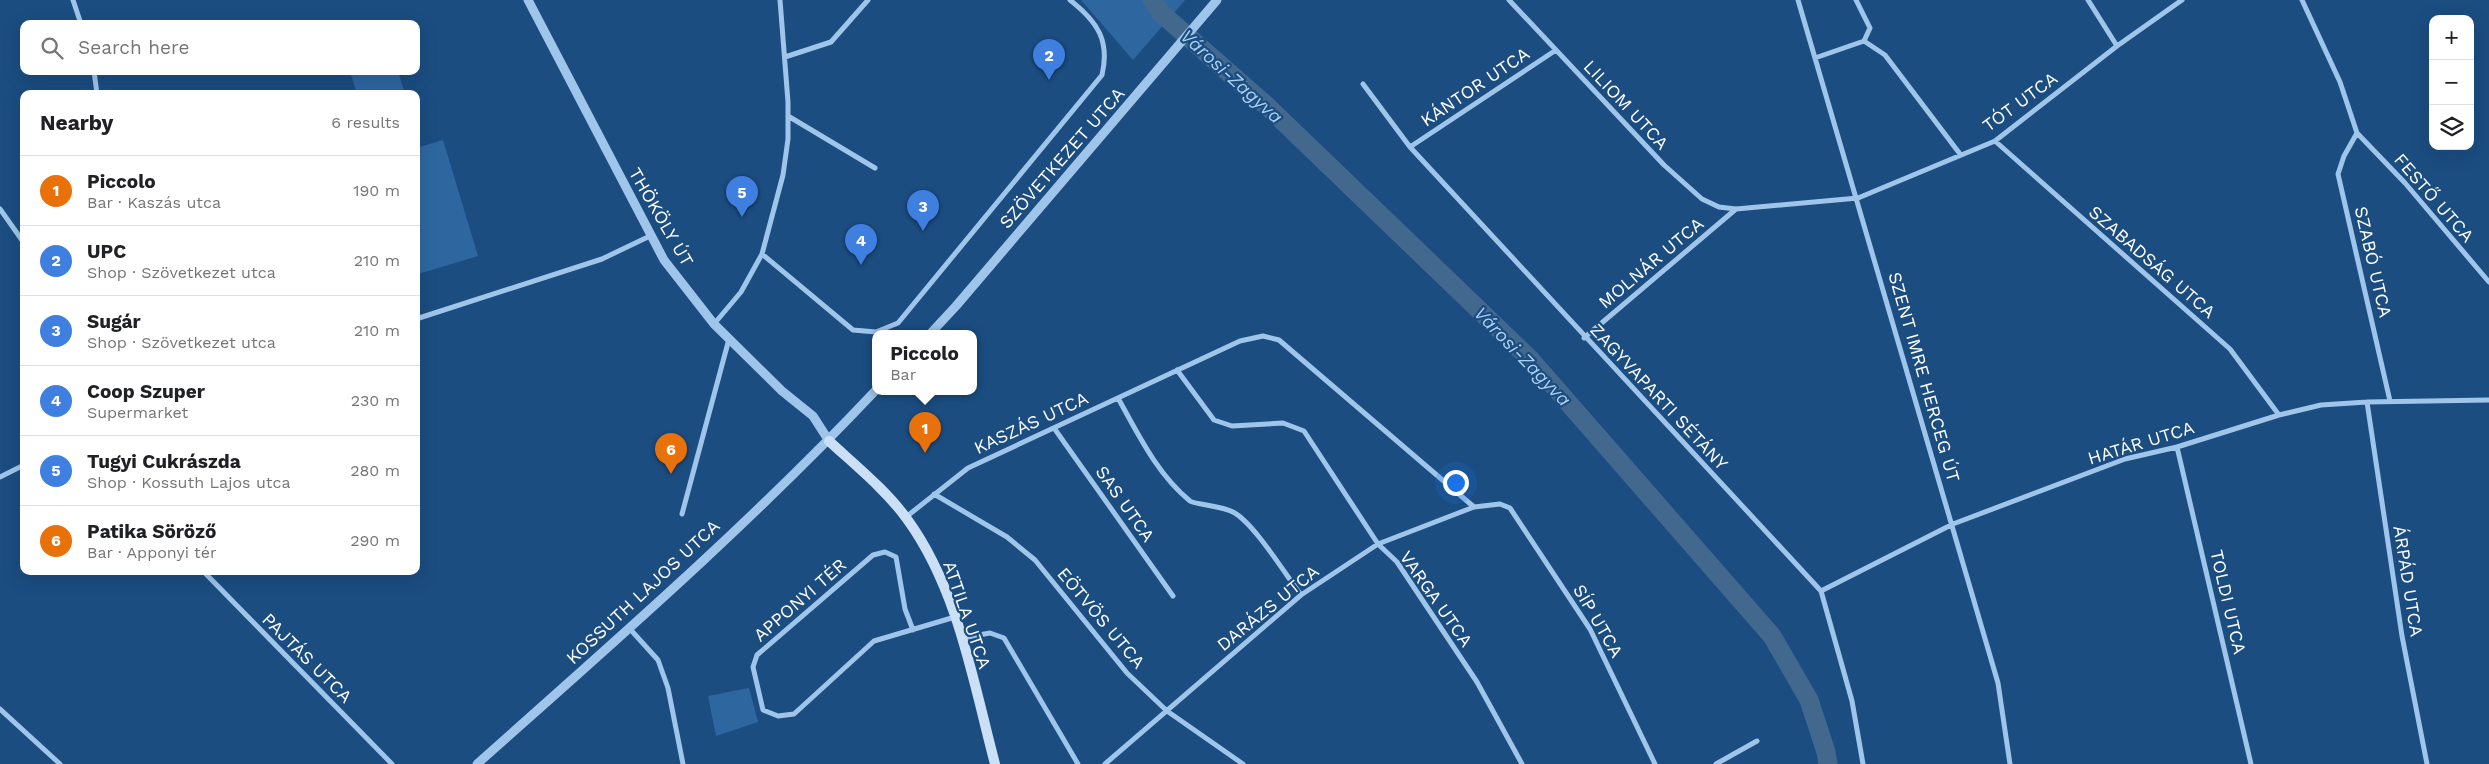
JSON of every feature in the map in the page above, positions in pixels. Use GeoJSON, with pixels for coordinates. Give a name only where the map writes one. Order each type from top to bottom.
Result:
{"type":"FeatureCollection","features":[{"type":"Feature","properties":{"kind":"main road","name":"ATTILA UTCA"},"geometry":{"type":"LineString","coordinates":[[829,440],[906,517],[942,579],[955,617],[995,764]]}},
{"type":"Feature","properties":{"kind":"street"},"geometry":{"type":"LineString","coordinates":[[73,0],[80,20]]}},
{"type":"Feature","properties":{"kind":"street","name":"THÖKÖLY ÚT"},"geometry":{"type":"LineString","coordinates":[[528,0],[664,260],[714,324],[782,391],[813,416],[829,440]]}},
{"type":"Feature","properties":{"kind":"street"},"geometry":{"type":"LineString","coordinates":[[714,324],[741,292],[762,254],[783,175],[788,139],[788,116],[780,0]]}},
{"type":"Feature","properties":{"kind":"street"},"geometry":{"type":"LineString","coordinates":[[785,57],[831,42],[868,0]]}},
{"type":"Feature","properties":{"kind":"street","name":"SZÖVETKEZET UTCA"},"geometry":{"type":"LineString","coordinates":[[881,330],[898,323],[1102,76],[1106,57],[1102,35],[1081,8],[1070,0]]}},
{"type":"Feature","properties":{"kind":"street","name":"SZÖVETKEZET UTCA"},"geometry":{"type":"LineString","coordinates":[[934,330],[1217,0]]}},
{"type":"Feature","properties":{"kind":"street","name":"LILIOM UTCA"},"geometry":{"type":"LineString","coordinates":[[1509,0],[1664,165],[1696,194],[1719,207],[1736,209],[1858,198]]}},
{"type":"Feature","properties":{"kind":"street","name":"SZENT IMRE HERCEG ÚT"},"geometry":{"type":"LineString","coordinates":[[1798,0],[1858,198],[1998,683],[2010,764]]}},
{"type":"Feature","properties":{"kind":"street"},"geometry":{"type":"LineString","coordinates":[[1815,58],[1864,41],[1870,28],[1856,0]]}},
{"type":"Feature","properties":{"kind":"street"},"geometry":{"type":"LineString","coordinates":[[2088,0],[2117,46]]}},
{"type":"Feature","properties":{"kind":"street","name":"TÓT UTCA"},"geometry":{"type":"LineString","coordinates":[[1858,198],[1994,141],[2117,46],[2182,0]]}},
{"type":"Feature","properties":{"kind":"street"},"geometry":{"type":"LineString","coordinates":[[2302,0],[2340,82],[2357,133]]}},
{"type":"Feature","properties":{"kind":"street"},"geometry":{"type":"LineString","coordinates":[[1864,41],[1885,55],[1960,154]]}},
{"type":"Feature","properties":{"kind":"street","name":"KÁNTOR UTCA"},"geometry":{"type":"LineString","coordinates":[[1410,147],[1556,50]]}},
{"type":"Feature","properties":{"kind":"street"},"geometry":{"type":"LineString","coordinates":[[95,75],[96,90]]}},
{"type":"Feature","properties":{"kind":"street","name":"ZAGYVAPARTI SÉTÁNY"},"geometry":{"type":"LineString","coordinates":[[1363,84],[1410,147],[1584,338],[1821,591],[1852,701],[1863,764]]}},
{"type":"Feature","properties":{"kind":"street"},"geometry":{"type":"LineString","coordinates":[[788,116],[875,168]]}},
{"type":"Feature","properties":{"kind":"street","name":"FESTŐ UTCA"},"geometry":{"type":"LineString","coordinates":[[2357,133],[2404,183],[2489,282]]}},
{"type":"Feature","properties":{"kind":"street","name":"SZABÓ UTCA"},"geometry":{"type":"LineString","coordinates":[[2357,133],[2344,156],[2338,174],[2390,401]]}},
{"type":"Feature","properties":{"kind":"street","name":"SZABADSÁG UTCA"},"geometry":{"type":"LineString","coordinates":[[1994,141],[2230,349],[2279,415]]}},
{"type":"Feature","properties":{"kind":"street"},"geometry":{"type":"LineString","coordinates":[[0,209],[20,238]]}},
{"type":"Feature","properties":{"kind":"street","name":"MOLNÁR UTCA"},"geometry":{"type":"LineString","coordinates":[[1584,338],[1736,209]]}},
{"type":"Feature","properties":{"kind":"street"},"geometry":{"type":"LineString","coordinates":[[420,318],[602,259],[650,236]]}},
{"type":"Feature","properties":{"kind":"street","name":"SZÖVETKEZET UTCA"},"geometry":{"type":"LineString","coordinates":[[762,254],[853,330],[872,332]]}},
{"type":"Feature","properties":{"kind":"street","name":"KASZÁS UTCA"},"geometry":{"type":"LineString","coordinates":[[906,517],[968,468],[1240,341],[1263,336],[1279,340],[1474,507]]}},
{"type":"Feature","properties":{"kind":"street"},"geometry":{"type":"LineString","coordinates":[[682,514],[729,338]]}},
{"type":"Feature","properties":{"kind":"street","name":"VARGA UTCA"},"geometry":{"type":"LineString","coordinates":[[1177,370],[1214,420],[1232,426],[1283,423],[1304,430],[1378,544],[1397,562],[1477,682],[1522,764]]}},
{"type":"Feature","properties":{"kind":"street"},"geometry":{"type":"LineString","coordinates":[[829,440],[872,394]]}},
{"type":"Feature","properties":{"kind":"street"},"geometry":{"type":"LineString","coordinates":[[1118,398],[1145,446],[1178,490],[1192,503],[1221,506],[1235,513],[1251,528],[1301,595]]}},
{"type":"Feature","properties":{"kind":"street","name":"HATÁR UTCA"},"geometry":{"type":"LineString","coordinates":[[1821,591],[1953,524],[2125,459],[2177,447],[2279,415],[2321,406],[2390,401],[2489,400]]}},
{"type":"Feature","properties":{"kind":"street","name":"ÁRPÁD UTCA"},"geometry":{"type":"LineString","coordinates":[[2367,402],[2402,636],[2427,764]]}},
{"type":"Feature","properties":{"kind":"street","name":"SAS UTCA"},"geometry":{"type":"LineString","coordinates":[[1054,428],[1173,596]]}},
{"type":"Feature","properties":{"kind":"street","name":"KOSSUTH LAJOS UTCA"},"geometry":{"type":"LineString","coordinates":[[477,764],[630,629],[829,440]]}},
{"type":"Feature","properties":{"kind":"street","name":"TOLDI UTCA"},"geometry":{"type":"LineString","coordinates":[[2177,447],[2251,764]]}},
{"type":"Feature","properties":{"kind":"street"},"geometry":{"type":"LineString","coordinates":[[0,477],[20,467]]}},
{"type":"Feature","properties":{"kind":"street","name":"EÖTVÖS UTCA"},"geometry":{"type":"LineString","coordinates":[[934,494],[1007,537],[1035,560],[1127,673],[1167,711],[1243,764]]}},
{"type":"Feature","properties":{"kind":"street","name":"DARÁZS UTCA"},"geometry":{"type":"LineString","coordinates":[[1105,764],[1301,595],[1378,544],[1474,507],[1500,504]]}},
{"type":"Feature","properties":{"kind":"street","name":"SÍP UTCA"},"geometry":{"type":"LineString","coordinates":[[1500,504],[1510,508],[1590,630],[1655,764]]}},
{"type":"Feature","properties":{"kind":"street","name":"APPONYI TÉR"},"geometry":{"type":"LineString","coordinates":[[913,630],[905,609],[896,557],[885,552],[873,555],[757,655],[753,667],[763,710],[778,716],[794,714],[874,641],[913,630],[955,617]]}},
{"type":"Feature","properties":{"kind":"street","name":"PAJTÁS UTCA"},"geometry":{"type":"LineString","coordinates":[[207,575],[392,764]]}},
{"type":"Feature","properties":{"kind":"street"},"geometry":{"type":"LineString","coordinates":[[630,629],[658,660],[668,688],[683,764]]}},
{"type":"Feature","properties":{"kind":"street"},"geometry":{"type":"LineString","coordinates":[[961,638],[990,633],[1004,638],[1078,764]]}},
{"type":"Feature","properties":{"kind":"street"},"geometry":{"type":"LineString","coordinates":[[0,709],[60,764]]}},
{"type":"Feature","properties":{"kind":"street"},"geometry":{"type":"LineString","coordinates":[[1716,764],[1757,741]]}},
{"type":"Feature","properties":{"kind":"shaded area"},"geometry":{"type":"Polygon","coordinates":[[[1081,0],[1185,0],[1133,60],[1081,0]]]}},
{"type":"Feature","properties":{"kind":"shaded area"},"geometry":{"type":"Polygon","coordinates":[[[351,75],[399,75],[404,90],[356,90],[351,75]]]}},
{"type":"Feature","properties":{"kind":"shaded area"},"geometry":{"type":"Polygon","coordinates":[[[443,140],[478,256],[420,273],[420,147],[443,140]]]}},
{"type":"Feature","properties":{"kind":"shaded area"},"geometry":{"type":"Polygon","coordinates":[[[749,688],[758,722],[716,736],[708,696],[749,688]]]}},
{"type":"Feature","properties":{"kind":"waterway","name":"Városi-Zagyva"},"geometry":{"type":"LineString","coordinates":[[1152,0],[1161,13],[1268,107],[1530,359],[1772,636],[1809,700],[1828,764]]}},
{"type":"Feature","properties":{"kind":"place","name":"UPC"},"geometry":{"type":"Point","coordinates":[1049,80]}},
{"type":"Feature","properties":{"kind":"place","name":"Tugyi Cukrászda"},"geometry":{"type":"Point","coordinates":[742,217]}},
{"type":"Feature","properties":{"kind":"place","name":"Sugár"},"geometry":{"type":"Point","coordinates":[923,231]}},
{"type":"Feature","properties":{"kind":"place","name":"Coop Szuper"},"geometry":{"type":"Point","coordinates":[861,265]}},
{"type":"Feature","properties":{"kind":"place","name":"Piccolo"},"geometry":{"type":"Point","coordinates":[925,453]}},
{"type":"Feature","properties":{"kind":"place","name":"Patika Söröző"},"geometry":{"type":"Point","coordinates":[671,474]}}]}
